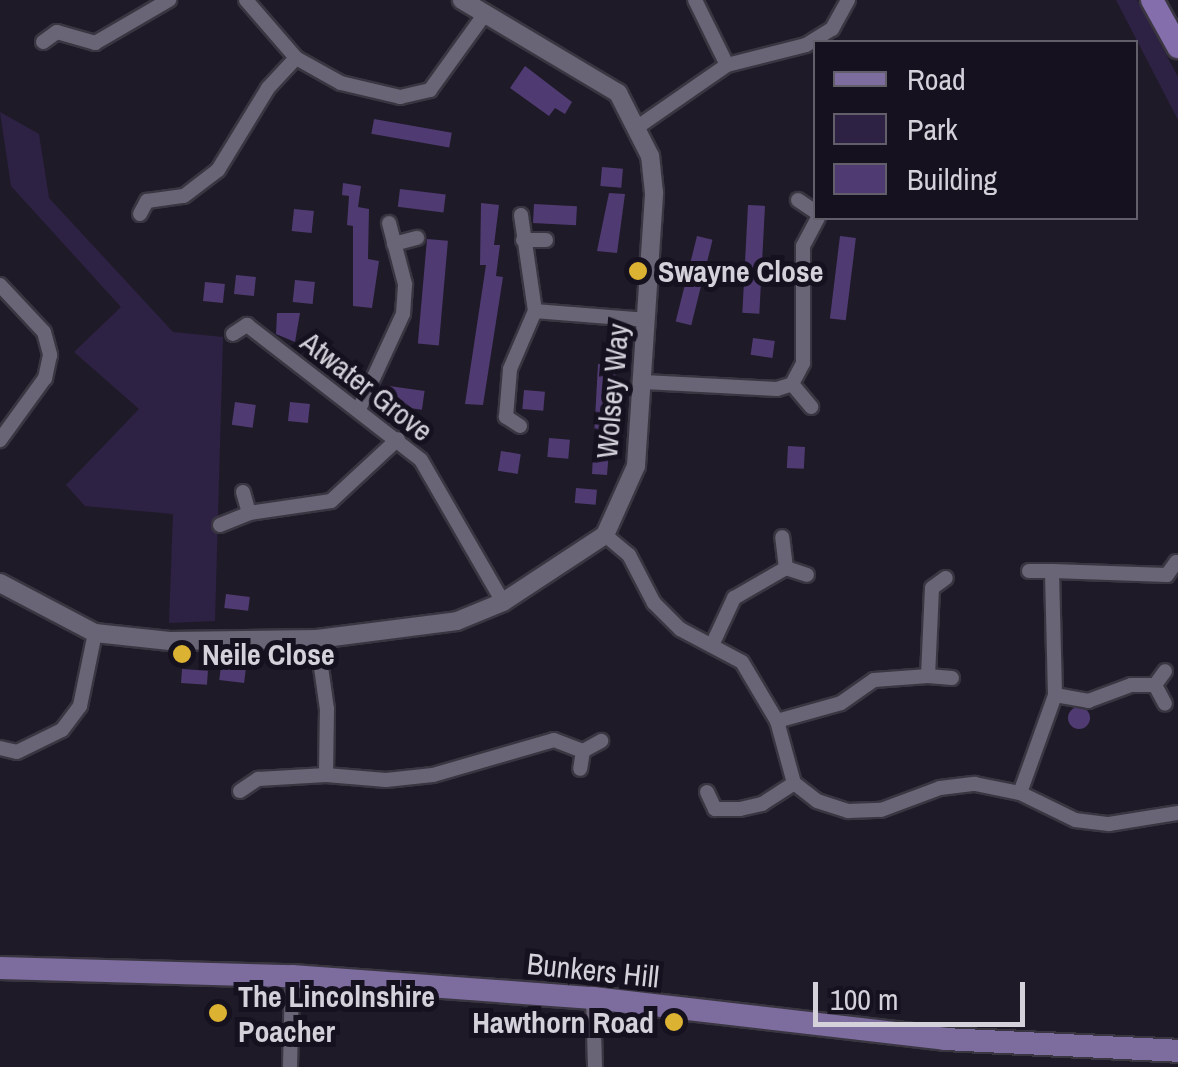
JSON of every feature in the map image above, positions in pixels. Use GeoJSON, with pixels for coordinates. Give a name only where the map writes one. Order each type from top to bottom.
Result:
{"type":"FeatureCollection","features":[{"type":"Feature","properties":{"kind":"highway"},"geometry":{"type":"LineString","coordinates":[[1152,0],[1178,47]]}},
{"type":"Feature","properties":{"kind":"main road","name":"Bunkers Hill"},"geometry":{"type":"LineString","coordinates":[[0,968],[292,976],[593,998],[945,1039],[1178,1052]]}},
{"type":"Feature","properties":{"kind":"street"},"geometry":{"type":"LineString","coordinates":[[43,42],[55,26],[94,43],[169,0]]}},
{"type":"Feature","properties":{"kind":"street"},"geometry":{"type":"LineString","coordinates":[[246,0],[296,58],[341,83],[400,97],[430,90],[484,14]]}},
{"type":"Feature","properties":{"kind":"street","name":"Wolsey Way"},"geometry":{"type":"LineString","coordinates":[[462,0],[586,69],[618,93],[638,126],[654,193],[644,382],[636,466],[604,535]]}},
{"type":"Feature","properties":{"kind":"street"},"geometry":{"type":"LineString","coordinates":[[695,0],[726,65]]}},
{"type":"Feature","properties":{"kind":"street"},"geometry":{"type":"LineString","coordinates":[[814,40],[832,29],[848,0]]}},
{"type":"Feature","properties":{"kind":"street"},"geometry":{"type":"LineString","coordinates":[[638,126],[726,65],[813,41]]}},
{"type":"Feature","properties":{"kind":"street"},"geometry":{"type":"LineString","coordinates":[[134,188],[144,208],[184,196],[218,170],[268,88],[296,58]]}},
{"type":"Feature","properties":{"kind":"street"},"geometry":{"type":"LineString","coordinates":[[798,200],[813,212]]}},
{"type":"Feature","properties":{"kind":"street"},"geometry":{"type":"LineString","coordinates":[[520,426],[499,420],[510,369],[536,311],[521,215]]}},
{"type":"Feature","properties":{"kind":"street"},"geometry":{"type":"LineString","coordinates":[[644,382],[778,389],[792,384],[803,363],[803,246],[815,220]]}},
{"type":"Feature","properties":{"kind":"street"},"geometry":{"type":"LineString","coordinates":[[360,407],[404,314],[405,284],[388,223]]}},
{"type":"Feature","properties":{"kind":"street"},"geometry":{"type":"LineString","coordinates":[[394,244],[417,238]]}},
{"type":"Feature","properties":{"kind":"street"},"geometry":{"type":"LineString","coordinates":[[522,240],[546,240]]}},
{"type":"Feature","properties":{"kind":"street"},"geometry":{"type":"LineString","coordinates":[[0,286],[44,332],[50,355],[45,378],[0,440]]}},
{"type":"Feature","properties":{"kind":"street"},"geometry":{"type":"LineString","coordinates":[[536,311],[647,320]]}},
{"type":"Feature","properties":{"kind":"street","name":"Atwater Grove"},"geometry":{"type":"LineString","coordinates":[[233,334],[249,318],[310,380],[360,407],[420,460],[467,531],[503,602]]}},
{"type":"Feature","properties":{"kind":"street"},"geometry":{"type":"LineString","coordinates":[[792,384],[811,407]]}},
{"type":"Feature","properties":{"kind":"street"},"geometry":{"type":"LineString","coordinates":[[220,526],[249,512],[331,501],[398,440]]}},
{"type":"Feature","properties":{"kind":"street"},"geometry":{"type":"LineString","coordinates":[[244,492],[249,512]]}},
{"type":"Feature","properties":{"kind":"street"},"geometry":{"type":"LineString","coordinates":[[0,583],[95,633],[170,641],[316,639],[457,621],[503,602],[604,535],[629,555],[654,602],[680,629],[713,643],[742,662],[778,721],[794,783],[816,801],[848,811],[882,810],[940,788],[975,784],[1020,793],[1075,820],[1109,824],[1178,814]]}},
{"type":"Feature","properties":{"kind":"street"},"geometry":{"type":"LineString","coordinates":[[782,537],[786,568]]}},
{"type":"Feature","properties":{"kind":"street"},"geometry":{"type":"LineString","coordinates":[[1167,576],[1176,562]]}},
{"type":"Feature","properties":{"kind":"street"},"geometry":{"type":"LineString","coordinates":[[713,643],[734,598],[786,568],[807,575]]}},
{"type":"Feature","properties":{"kind":"street"},"geometry":{"type":"LineString","coordinates":[[1029,571],[1167,576]]}},
{"type":"Feature","properties":{"kind":"street"},"geometry":{"type":"LineString","coordinates":[[1020,793],[1055,695],[1052,572]]}},
{"type":"Feature","properties":{"kind":"street"},"geometry":{"type":"LineString","coordinates":[[1167,576],[1175,592]]}},
{"type":"Feature","properties":{"kind":"street"},"geometry":{"type":"LineString","coordinates":[[932,588],[946,578]]}},
{"type":"Feature","properties":{"kind":"street"},"geometry":{"type":"LineString","coordinates":[[918,580],[932,588]]}},
{"type":"Feature","properties":{"kind":"street"},"geometry":{"type":"LineString","coordinates":[[928,676],[932,588]]}},
{"type":"Feature","properties":{"kind":"street"},"geometry":{"type":"LineString","coordinates":[[0,748],[17,752],[62,730],[80,706],[95,633]]}},
{"type":"Feature","properties":{"kind":"street"},"geometry":{"type":"LineString","coordinates":[[316,639],[326,709],[326,775]]}},
{"type":"Feature","properties":{"kind":"street"},"geometry":{"type":"LineString","coordinates":[[1155,685],[1165,671]]}},
{"type":"Feature","properties":{"kind":"street"},"geometry":{"type":"LineString","coordinates":[[778,721],[841,703],[874,680],[952,678]]}},
{"type":"Feature","properties":{"kind":"street"},"geometry":{"type":"LineString","coordinates":[[1055,695],[1088,701],[1131,684],[1155,685]]}},
{"type":"Feature","properties":{"kind":"street"},"geometry":{"type":"LineString","coordinates":[[1155,685],[1165,704]]}},
{"type":"Feature","properties":{"kind":"street"},"geometry":{"type":"LineString","coordinates":[[240,791],[258,779],[326,775],[386,780],[433,775],[554,740],[583,751],[601,742]]}},
{"type":"Feature","properties":{"kind":"street"},"geometry":{"type":"LineString","coordinates":[[580,769],[583,751]]}},
{"type":"Feature","properties":{"kind":"street"},"geometry":{"type":"LineString","coordinates":[[251,761],[258,779]]}},
{"type":"Feature","properties":{"kind":"street"},"geometry":{"type":"LineString","coordinates":[[703,823],[715,809],[762,804],[794,783]]}},
{"type":"Feature","properties":{"kind":"street"},"geometry":{"type":"LineString","coordinates":[[707,792],[715,809]]}},
{"type":"Feature","properties":{"kind":"street"},"geometry":{"type":"LineString","coordinates":[[290,1067],[292,976]]}},
{"type":"Feature","properties":{"kind":"street"},"geometry":{"type":"LineString","coordinates":[[593,998],[594,1067]]}},
{"type":"Feature","properties":{"kind":"green space"},"geometry":{"type":"Polygon","coordinates":[[[1116,0],[1137,0],[1178,77],[1178,120],[1138,40],[1116,0]]]}},
{"type":"Feature","properties":{"kind":"green space"},"geometry":{"type":"Polygon","coordinates":[[[0,112],[39,134],[49,198],[173,332],[223,337],[215,621],[169,623],[173,514],[85,506],[66,485],[139,409],[74,352],[121,307],[11,186],[0,112]]]}},
{"type":"Feature","properties":{"kind":"building"},"geometry":{"type":"Polygon","coordinates":[[[525,66],[572,102],[565,114],[555,108],[549,116],[510,88],[525,66]]]}},
{"type":"Feature","properties":{"kind":"building"},"geometry":{"type":"Polygon","coordinates":[[[374,119],[452,133],[449,147],[371,134],[374,119]]]}},
{"type":"Feature","properties":{"kind":"building"},"geometry":{"type":"Polygon","coordinates":[[[602,167],[623,169],[621,188],[600,186],[602,167]]]}},
{"type":"Feature","properties":{"kind":"building"},"geometry":{"type":"Polygon","coordinates":[[[343,183],[361,186],[358,207],[369,209],[368,259],[379,261],[372,308],[353,306],[353,226],[347,225],[349,196],[342,195],[343,183]]]}},
{"type":"Feature","properties":{"kind":"building"},"geometry":{"type":"Polygon","coordinates":[[[400,189],[446,195],[443,212],[398,207],[400,189]]]}},
{"type":"Feature","properties":{"kind":"building"},"geometry":{"type":"Polygon","coordinates":[[[609,193],[625,194],[617,253],[597,251],[609,193]]]}},
{"type":"Feature","properties":{"kind":"building"},"geometry":{"type":"Polygon","coordinates":[[[481,203],[499,205],[494,245],[500,245],[496,276],[503,277],[483,405],[465,404],[486,265],[480,265],[481,203]]]}},
{"type":"Feature","properties":{"kind":"building"},"geometry":{"type":"Polygon","coordinates":[[[534,204],[577,206],[576,225],[533,223],[534,204]]]}},
{"type":"Feature","properties":{"kind":"building"},"geometry":{"type":"Polygon","coordinates":[[[748,205],[765,206],[759,314],[742,313],[748,205]]]}},
{"type":"Feature","properties":{"kind":"building"},"geometry":{"type":"Polygon","coordinates":[[[294,209],[314,211],[312,233],[292,231],[294,209]]]}},
{"type":"Feature","properties":{"kind":"building"},"geometry":{"type":"Polygon","coordinates":[[[697,236],[713,240],[691,325],[676,321],[697,236]]]}},
{"type":"Feature","properties":{"kind":"building"},"geometry":{"type":"Polygon","coordinates":[[[840,236],[856,238],[846,320],[830,318],[840,236]]]}},
{"type":"Feature","properties":{"kind":"building"},"geometry":{"type":"Polygon","coordinates":[[[427,239],[448,241],[439,345],[418,344],[427,239]]]}},
{"type":"Feature","properties":{"kind":"building"},"geometry":{"type":"Polygon","coordinates":[[[236,275],[256,277],[254,296],[234,294],[236,275]]]}},
{"type":"Feature","properties":{"kind":"building"},"geometry":{"type":"Polygon","coordinates":[[[295,280],[315,282],[313,304],[293,302],[295,280]]]}},
{"type":"Feature","properties":{"kind":"building"},"geometry":{"type":"Polygon","coordinates":[[[205,282],[225,284],[223,303],[203,301],[205,282]]]}},
{"type":"Feature","properties":{"kind":"building"},"geometry":{"type":"Polygon","coordinates":[[[277,313],[300,313],[295,342],[276,334],[277,313]]]}},
{"type":"Feature","properties":{"kind":"building"},"geometry":{"type":"Polygon","coordinates":[[[753,338],[775,341],[772,358],[751,355],[753,338]]]}},
{"type":"Feature","properties":{"kind":"building"},"geometry":{"type":"Polygon","coordinates":[[[598,364],[616,366],[607,475],[592,474],[598,364]]]}},
{"type":"Feature","properties":{"kind":"building"},"geometry":{"type":"Polygon","coordinates":[[[382,385],[425,391],[422,410],[379,404],[382,385]]]}},
{"type":"Feature","properties":{"kind":"building"},"geometry":{"type":"Polygon","coordinates":[[[524,390],[545,392],[543,411],[522,409],[524,390]]]}},
{"type":"Feature","properties":{"kind":"building"},"geometry":{"type":"Polygon","coordinates":[[[235,402],[256,405],[253,428],[232,425],[235,402]]]}},
{"type":"Feature","properties":{"kind":"building"},"geometry":{"type":"Polygon","coordinates":[[[290,402],[310,404],[308,423],[288,421],[290,402]]]}},
{"type":"Feature","properties":{"kind":"building"},"geometry":{"type":"Polygon","coordinates":[[[549,438],[570,440],[568,459],[547,457],[549,438]]]}},
{"type":"Feature","properties":{"kind":"building"},"geometry":{"type":"Polygon","coordinates":[[[788,446],[805,447],[804,469],[787,468],[788,446]]]}},
{"type":"Feature","properties":{"kind":"building"},"geometry":{"type":"Polygon","coordinates":[[[501,451],[521,454],[518,474],[498,471],[501,451]]]}},
{"type":"Feature","properties":{"kind":"building"},"geometry":{"type":"Polygon","coordinates":[[[576,488],[597,490],[596,505],[575,503],[576,488]]]}},
{"type":"Feature","properties":{"kind":"building"},"geometry":{"type":"Polygon","coordinates":[[[226,594],[250,597],[248,611],[224,608],[226,594]]]}},
{"type":"Feature","properties":{"kind":"building"},"geometry":{"type":"Polygon","coordinates":[[[221,666],[246,669],[244,683],[219,680],[221,666]]]}},
{"type":"Feature","properties":{"kind":"building"},"geometry":{"type":"Polygon","coordinates":[[[182,669],[208,671],[207,685],[181,683],[182,669]]]}},
{"type":"Feature","properties":{"kind":"building"},"geometry":{"type":"Polygon","coordinates":[[[1079,707],[1087,710],[1087,726],[1079,729],[1071,726],[1068,718],[1071,710],[1079,707]]]}},
{"type":"Feature","properties":{"kind":"place","name":"Swayne Close"},"geometry":{"type":"Point","coordinates":[638,271]}},
{"type":"Feature","properties":{"kind":"place","name":"Neile Close"},"geometry":{"type":"Point","coordinates":[182,654]}},
{"type":"Feature","properties":{"kind":"place","name":"The Lincolnshire Poacher"},"geometry":{"type":"Point","coordinates":[218,1013]}},
{"type":"Feature","properties":{"kind":"place","name":"Hawthorn Road"},"geometry":{"type":"Point","coordinates":[674,1022]}}]}
